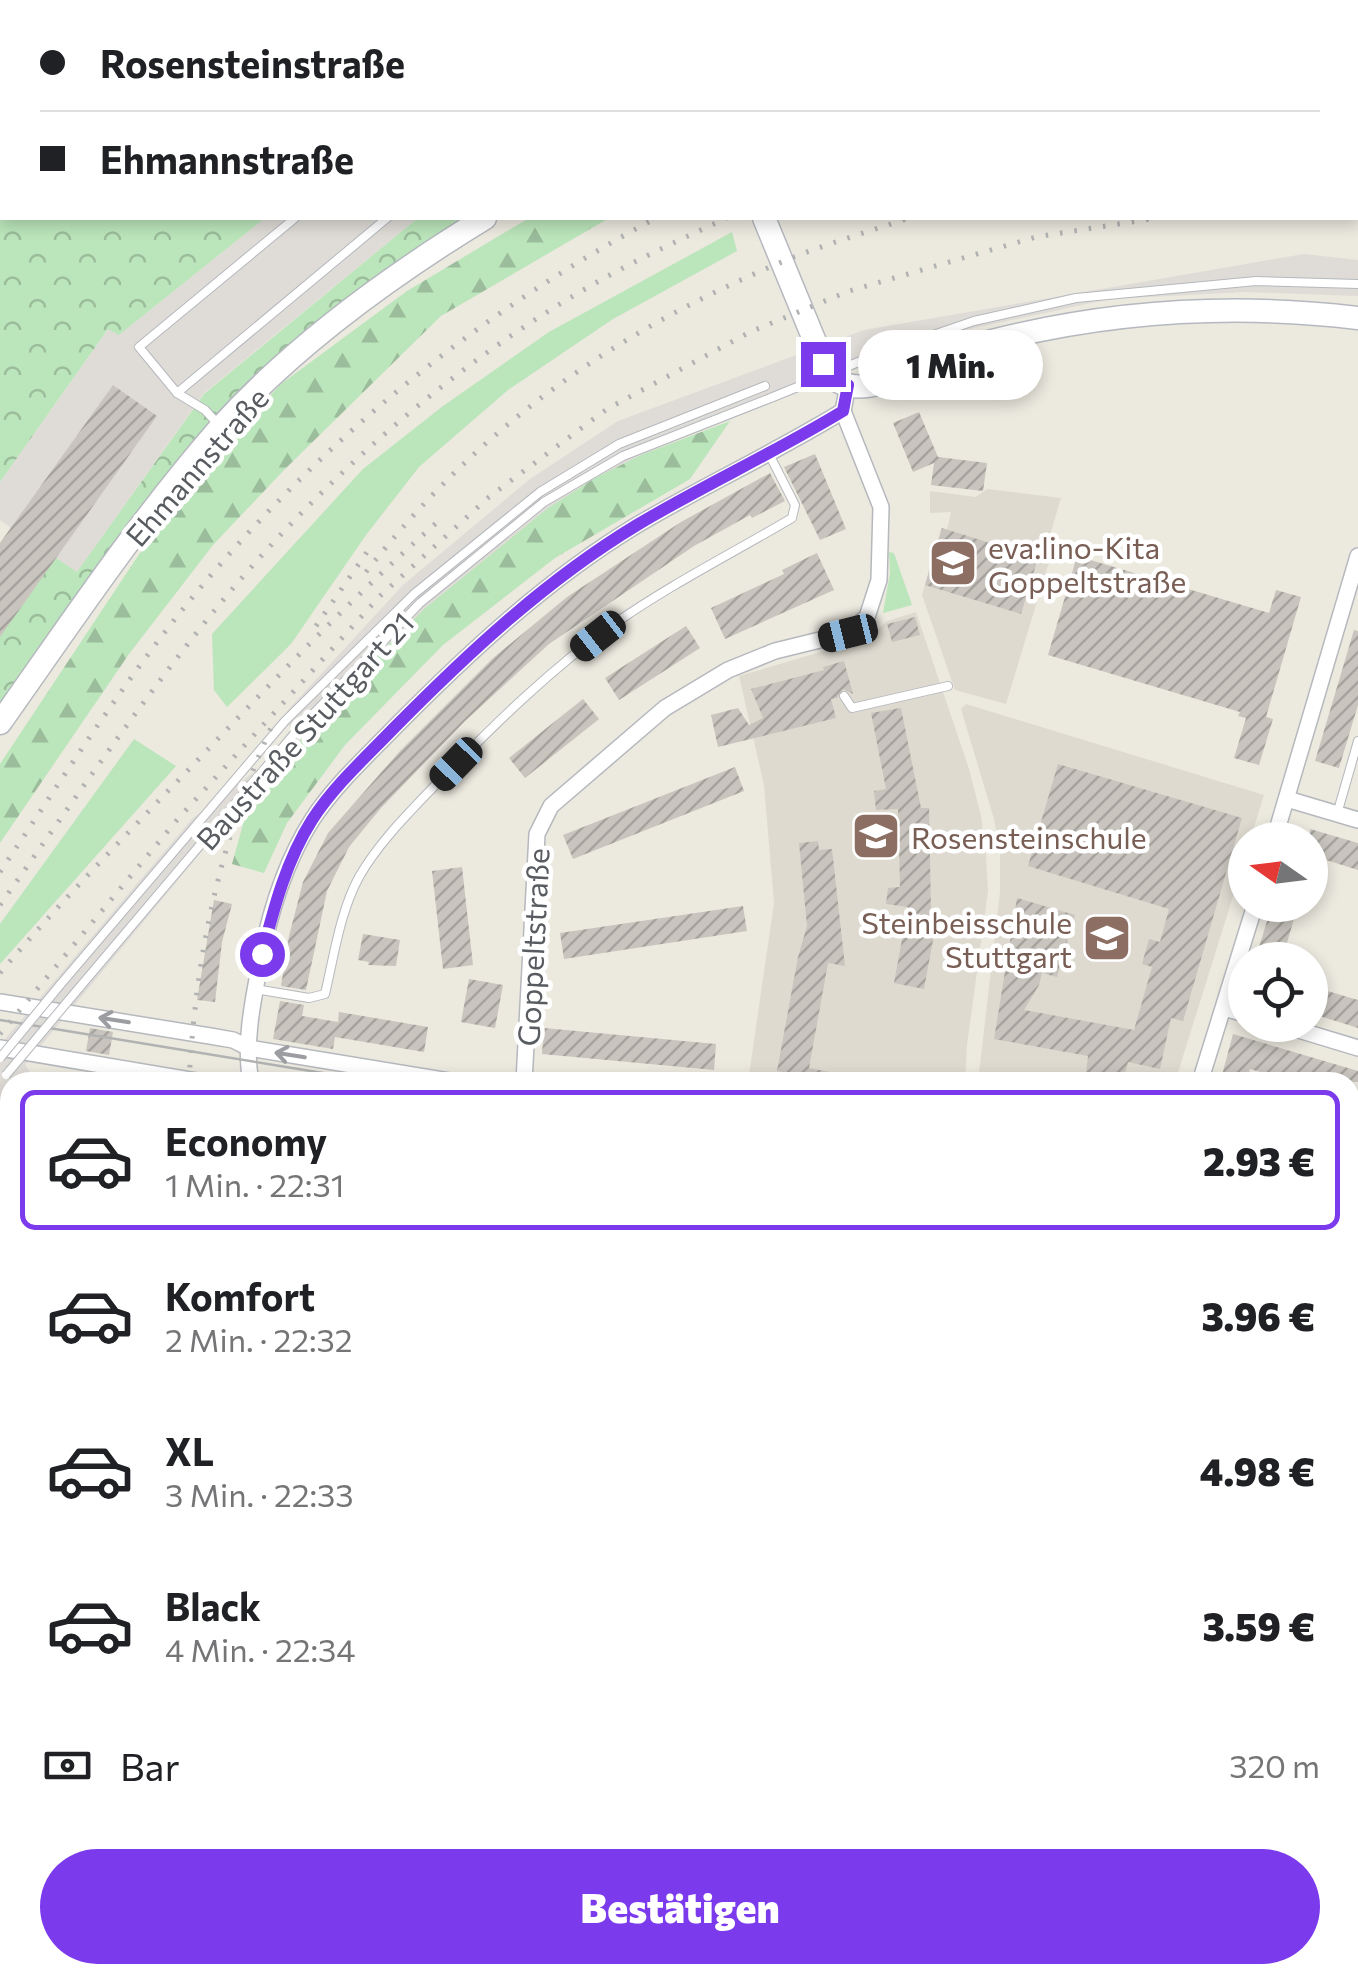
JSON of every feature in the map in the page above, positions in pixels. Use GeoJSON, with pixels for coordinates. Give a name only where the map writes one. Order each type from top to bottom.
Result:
{"type":"FeatureCollection","features":[{"type":"Feature","properties":{"kind":"street","name":"Ehmannstraße"},"geometry":{"type":"LineString","coordinates":[[0,723],[147,516],[221,427],[310,343],[429,252],[482,220]]}},
{"type":"Feature","properties":{"kind":"street"},"geometry":{"type":"LineString","coordinates":[[765,220],[827,370],[835,380],[848,385],[878,384],[986,343],[1108,318],[1206,310],[1358,318]]}},
{"type":"Feature","properties":{"kind":"street"},"geometry":{"type":"LineString","coordinates":[[250,1072],[255,989],[274,906],[293,855],[313,819],[377,746],[467,656],[568,572],[633,528],[843,411],[848,385]]}},
{"type":"Feature","properties":{"kind":"street","name":"Goppeltstraße"},"geometry":{"type":"LineString","coordinates":[[525,1072],[537,834],[551,806],[665,708],[728,670],[775,651],[848,633],[867,618],[879,580],[881,507],[843,411]]}},
{"type":"Feature","properties":{"kind":"street"},"geometry":{"type":"LineString","coordinates":[[1280,822],[1352,599],[1358,556]]}},
{"type":"Feature","properties":{"kind":"street"},"geometry":{"type":"LineString","coordinates":[[1287,799],[1358,820]]}},
{"type":"Feature","properties":{"kind":"street"},"geometry":{"type":"LineString","coordinates":[[1203,1072],[1250,922]]}},
{"type":"Feature","properties":{"kind":"street"},"geometry":{"type":"LineString","coordinates":[[0,1002],[232,1040],[249,1048],[394,1072]]}},
{"type":"Feature","properties":{"kind":"street"},"geometry":{"type":"LineString","coordinates":[[1224,1008],[1228,1009]]}},
{"type":"Feature","properties":{"kind":"street"},"geometry":{"type":"LineString","coordinates":[[1328,1039],[1358,1048]]}},
{"type":"Feature","properties":{"kind":"street"},"geometry":{"type":"LineString","coordinates":[[0,1048],[107,1072]]}},
{"type":"Feature","properties":{"kind":"lane"},"geometry":{"type":"LineString","coordinates":[[221,427],[205,410],[177,393],[139,347],[293,220]]}},
{"type":"Feature","properties":{"kind":"lane"},"geometry":{"type":"LineString","coordinates":[[177,393],[385,220]]}},
{"type":"Feature","properties":{"kind":"lane","name":"Baustraße Stuttgart 21"},"geometry":{"type":"LineString","coordinates":[[9,1072],[295,733],[420,603],[544,502],[607,465],[878,354],[974,321],[1076,298],[1256,281],[1358,284]]}},
{"type":"Feature","properties":{"kind":"lane","name":"Baustraße Stuttgart 21"},"geometry":{"type":"LineString","coordinates":[[0,1058],[285,721],[414,594],[540,492],[619,444],[765,386]]}},
{"type":"Feature","properties":{"kind":"lane"},"geometry":{"type":"LineString","coordinates":[[255,989],[309,998],[325,994],[343,918],[359,877],[418,804],[476,743],[615,623],[792,518],[795,505],[768,452]]}},
{"type":"Feature","properties":{"kind":"lane"},"geometry":{"type":"LineString","coordinates":[[844,696],[852,708],[948,686]]}},
{"type":"Feature","properties":{"kind":"lane"},"geometry":{"type":"LineString","coordinates":[[1337,814],[1358,741]]}},
{"type":"Feature","properties":{"kind":"shaded area"},"geometry":{"type":"Polygon","coordinates":[[[263,220],[416,220],[204,393],[77,572],[0,543],[11,528],[0,520],[0,482],[109,328],[119,335],[263,220]]]}},
{"type":"Feature","properties":{"kind":"shaded area"},"geometry":{"type":"Polygon","coordinates":[[[1304,254],[1358,260],[1358,296],[1246,292],[1110,299],[942,335],[641,455],[595,478],[548,508],[424,609],[342,691],[207,845],[25,1065],[30,1072],[0,1072],[0,1045],[192,819],[261,767],[292,728],[283,720],[287,711],[403,585],[530,479],[618,421],[864,330],[1304,254]]]}},
{"type":"Feature","properties":{"kind":"shaded area"},"geometry":{"type":"Polygon","coordinates":[[[987,489],[1061,498],[1046,548],[1050,558],[1006,704],[955,690],[922,595],[941,529],[947,530],[951,512],[930,513],[930,491],[976,497],[987,489]]]}},
{"type":"Feature","properties":{"kind":"shaded area","name":"Rosensteinschule"},"geometry":{"type":"Polygon","coordinates":[[[916,612],[981,816],[988,891],[966,1072],[749,1072],[774,903],[764,785],[739,676],[868,638],[887,621],[916,612]]]}},
{"type":"Feature","properties":{"kind":"shaded area","name":"Steinbeisschule Stuttgart"},"geometry":{"type":"Polygon","coordinates":[[[966,704],[1264,795],[1256,822],[1228,822],[1228,912],[1178,1072],[979,1072],[1000,892],[1000,853],[994,819],[961,709],[966,704]]]}},
{"type":"Feature","properties":{"kind":"green space"},"geometry":{"type":"Polygon","coordinates":[[[0,220],[263,220],[119,335],[108,329],[0,482],[0,220]]]}},
{"type":"Feature","properties":{"kind":"green space"},"geometry":{"type":"Polygon","coordinates":[[[416,220],[471,220],[221,427],[0,723],[0,626],[56,558],[77,572],[204,394],[416,220]]]}},
{"type":"Feature","properties":{"kind":"green space"},"geometry":{"type":"Polygon","coordinates":[[[526,220],[606,220],[441,316],[284,470],[213,545],[129,654],[0,843],[0,764],[183,488],[281,384],[407,291],[526,220]]]}},
{"type":"Feature","properties":{"kind":"green space"},"geometry":{"type":"Polygon","coordinates":[[[732,232],[737,251],[613,319],[508,390],[419,467],[366,535],[291,644],[227,707],[214,690],[212,634],[363,469],[443,406],[549,332],[732,232]]]}},
{"type":"Feature","properties":{"kind":"green space"},"geometry":{"type":"Polygon","coordinates":[[[730,421],[690,479],[555,558],[443,645],[345,745],[287,823],[264,873],[232,864],[250,799],[342,691],[424,609],[548,508],[595,478],[641,455],[730,421]]]}},
{"type":"Feature","properties":{"kind":"green space"},"geometry":{"type":"Polygon","coordinates":[[[889,552],[894,553],[912,605],[883,613],[890,573],[889,552]]]}},
{"type":"Feature","properties":{"kind":"green space"},"geometry":{"type":"Polygon","coordinates":[[[134,739],[176,766],[0,964],[0,924],[134,739]]]}},
{"type":"Feature","properties":{"kind":"building"},"geometry":{"type":"Polygon","coordinates":[[[113,385],[157,416],[0,637],[0,543],[113,385]]]}},
{"type":"Feature","properties":{"kind":"building"},"geometry":{"type":"Polygon","coordinates":[[[919,412],[938,457],[987,463],[983,491],[931,485],[934,463],[913,472],[893,423],[919,412]]]}},
{"type":"Feature","properties":{"kind":"building"},"geometry":{"type":"Polygon","coordinates":[[[815,454],[846,529],[820,540],[784,467],[815,454]]]}},
{"type":"Feature","properties":{"kind":"building"},"geometry":{"type":"Polygon","coordinates":[[[770,473],[785,501],[694,546],[549,644],[465,721],[381,808],[349,847],[327,891],[306,990],[281,986],[303,882],[328,833],[400,751],[493,658],[567,597],[681,522],[770,473]]]}},
{"type":"Feature","properties":{"kind":"building"},"geometry":{"type":"Polygon","coordinates":[[[942,528],[1038,558],[1021,614],[925,585],[942,528]]]}},
{"type":"Feature","properties":{"kind":"building"},"geometry":{"type":"Polygon","coordinates":[[[817,553],[834,590],[725,639],[711,608],[784,574],[782,570],[817,553]]]}},
{"type":"Feature","properties":{"kind":"building"},"geometry":{"type":"Polygon","coordinates":[[[1077,556],[1269,613],[1276,590],[1301,597],[1266,717],[1273,719],[1259,765],[1234,758],[1246,718],[1238,716],[1240,712],[1048,655],[1077,556]]]}},
{"type":"Feature","properties":{"kind":"building"},"geometry":{"type":"Polygon","coordinates":[[[915,617],[920,635],[892,642],[887,624],[915,617]]]}},
{"type":"Feature","properties":{"kind":"building"},"geometry":{"type":"Polygon","coordinates":[[[686,626],[700,648],[619,700],[605,678],[686,626]]]}},
{"type":"Feature","properties":{"kind":"building"},"geometry":{"type":"Polygon","coordinates":[[[1354,630],[1358,631],[1358,705],[1339,768],[1315,761],[1354,630]]]}},
{"type":"Feature","properties":{"kind":"building"},"geometry":{"type":"Polygon","coordinates":[[[844,661],[853,694],[843,689],[837,698],[831,699],[836,718],[718,747],[711,715],[738,708],[749,725],[763,718],[751,689],[844,661]]]}},
{"type":"Feature","properties":{"kind":"building"},"geometry":{"type":"Polygon","coordinates":[[[583,699],[599,719],[525,778],[509,758],[583,699]]]}},
{"type":"Feature","properties":{"kind":"building"},"geometry":{"type":"Polygon","coordinates":[[[901,708],[921,808],[929,808],[931,911],[938,913],[924,989],[894,983],[908,907],[886,904],[888,888],[900,887],[898,809],[876,810],[874,791],[886,789],[871,713],[901,708]]]}},
{"type":"Feature","properties":{"kind":"building"},"geometry":{"type":"Polygon","coordinates":[[[1058,764],[1242,818],[1241,822],[1228,822],[1228,866],[1183,1021],[1171,1018],[1160,1069],[1128,1062],[1126,1072],[1086,1072],[1088,1056],[994,1039],[1017,898],[1075,915],[1057,977],[1042,973],[1024,1010],[1134,1030],[1152,967],[1142,964],[1149,939],[1160,942],[1169,909],[1028,866],[1058,764]]]}},
{"type":"Feature","properties":{"kind":"building"},"geometry":{"type":"Polygon","coordinates":[[[735,767],[744,791],[573,859],[563,835],[735,767]]]}},
{"type":"Feature","properties":{"kind":"building"},"geometry":{"type":"Polygon","coordinates":[[[1328,834],[1358,843],[1358,870],[1328,861],[1328,834]]]}},
{"type":"Feature","properties":{"kind":"building"},"geometry":{"type":"Polygon","coordinates":[[[818,841],[819,850],[832,849],[845,966],[828,963],[809,1068],[830,1072],[777,1071],[807,926],[799,843],[818,841]]]}},
{"type":"Feature","properties":{"kind":"building"},"geometry":{"type":"Polygon","coordinates":[[[462,867],[473,965],[443,969],[432,871],[462,867]]]}},
{"type":"Feature","properties":{"kind":"building"},"geometry":{"type":"Polygon","coordinates":[[[214,900],[232,904],[222,942],[215,1002],[197,1000],[214,900]]]}},
{"type":"Feature","properties":{"kind":"building"},"geometry":{"type":"Polygon","coordinates":[[[743,906],[747,931],[564,959],[560,933],[743,906]]]}},
{"type":"Feature","properties":{"kind":"building"},"geometry":{"type":"Polygon","coordinates":[[[1267,922],[1293,922],[1287,942],[1261,942],[1267,922]]]}},
{"type":"Feature","properties":{"kind":"building"},"geometry":{"type":"Polygon","coordinates":[[[363,934],[400,940],[396,966],[368,965],[369,962],[358,960],[363,934]]]}},
{"type":"Feature","properties":{"kind":"building"},"geometry":{"type":"Polygon","coordinates":[[[469,979],[503,985],[495,1028],[461,1022],[469,979]]]}},
{"type":"Feature","properties":{"kind":"building"},"geometry":{"type":"Polygon","coordinates":[[[1328,991],[1358,1000],[1358,1028],[1328,1019],[1328,991]]]}},
{"type":"Feature","properties":{"kind":"building"},"geometry":{"type":"Polygon","coordinates":[[[280,1001],[304,1005],[302,1016],[338,1022],[339,1012],[428,1027],[424,1052],[335,1037],[333,1049],[273,1039],[280,1001]]]}},
{"type":"Feature","properties":{"kind":"building"},"geometry":{"type":"Polygon","coordinates":[[[90,1028],[113,1032],[109,1055],[86,1051],[90,1028]]]}},
{"type":"Feature","properties":{"kind":"building"},"geometry":{"type":"Polygon","coordinates":[[[544,1028],[716,1044],[714,1070],[542,1054],[544,1028]]]}},
{"type":"Feature","properties":{"kind":"building"},"geometry":{"type":"Polygon","coordinates":[[[1231,1042],[1260,1042],[1358,1071],[1250,1069],[1223,1072],[1231,1042]]]}},
{"type":"Feature","properties":{"kind":"tram line"},"geometry":{"type":"LineString","coordinates":[[0,1020],[317,1072]]}},
{"type":"Feature","properties":{"kind":"railway"},"geometry":{"type":"LineString","coordinates":[[0,872],[169,626],[297,482],[351,431],[466,337],[590,255],[652,220]]}},
{"type":"Feature","properties":{"kind":"railway"},"geometry":{"type":"LineString","coordinates":[[0,905],[214,611],[339,475],[433,394],[533,321],[620,270],[723,220]]}},
{"type":"Feature","properties":{"kind":"railway"},"geometry":{"type":"LineString","coordinates":[[366,572],[457,470],[558,385],[670,315],[730,285],[808,252],[903,220]]}},
{"type":"Feature","properties":{"kind":"railway"},"geometry":{"type":"LineString","coordinates":[[0,1034],[177,820],[380,596],[489,497],[607,409],[750,332],[849,291],[1036,237],[1144,220]]}},
{"type":"Feature","properties":{"kind":"railway"},"geometry":{"type":"LineString","coordinates":[[0,973],[283,670],[442,518]]}},
{"type":"Feature","properties":{"kind":"railway"},"geometry":{"type":"LineString","coordinates":[[316,626],[367,552]]}},
{"type":"Feature","properties":{"kind":"railway"},"geometry":{"type":"LineString","coordinates":[[190,1072],[198,987],[214,897],[239,809],[274,721]]}},
{"type":"Feature","properties":{"kind":"place","name":"eva:lino-Kita Goppeltstraße"},"geometry":{"type":"Point","coordinates":[953,563]}},
{"type":"Feature","properties":{"kind":"place","name":"Rosensteinschule"},"geometry":{"type":"Point","coordinates":[876,836]}},
{"type":"Feature","properties":{"kind":"place","name":"Steinbeisschule Stuttgart"},"geometry":{"type":"Point","coordinates":[1107,938]}},
{"type":"Feature","properties":{"kind":"route"},"geometry":{"type":"LineString","coordinates":[[262,954],[293,855],[313,819],[359,764],[467,656],[568,572],[702,487],[843,411],[848,385],[831,376],[823,364]]}}]}
